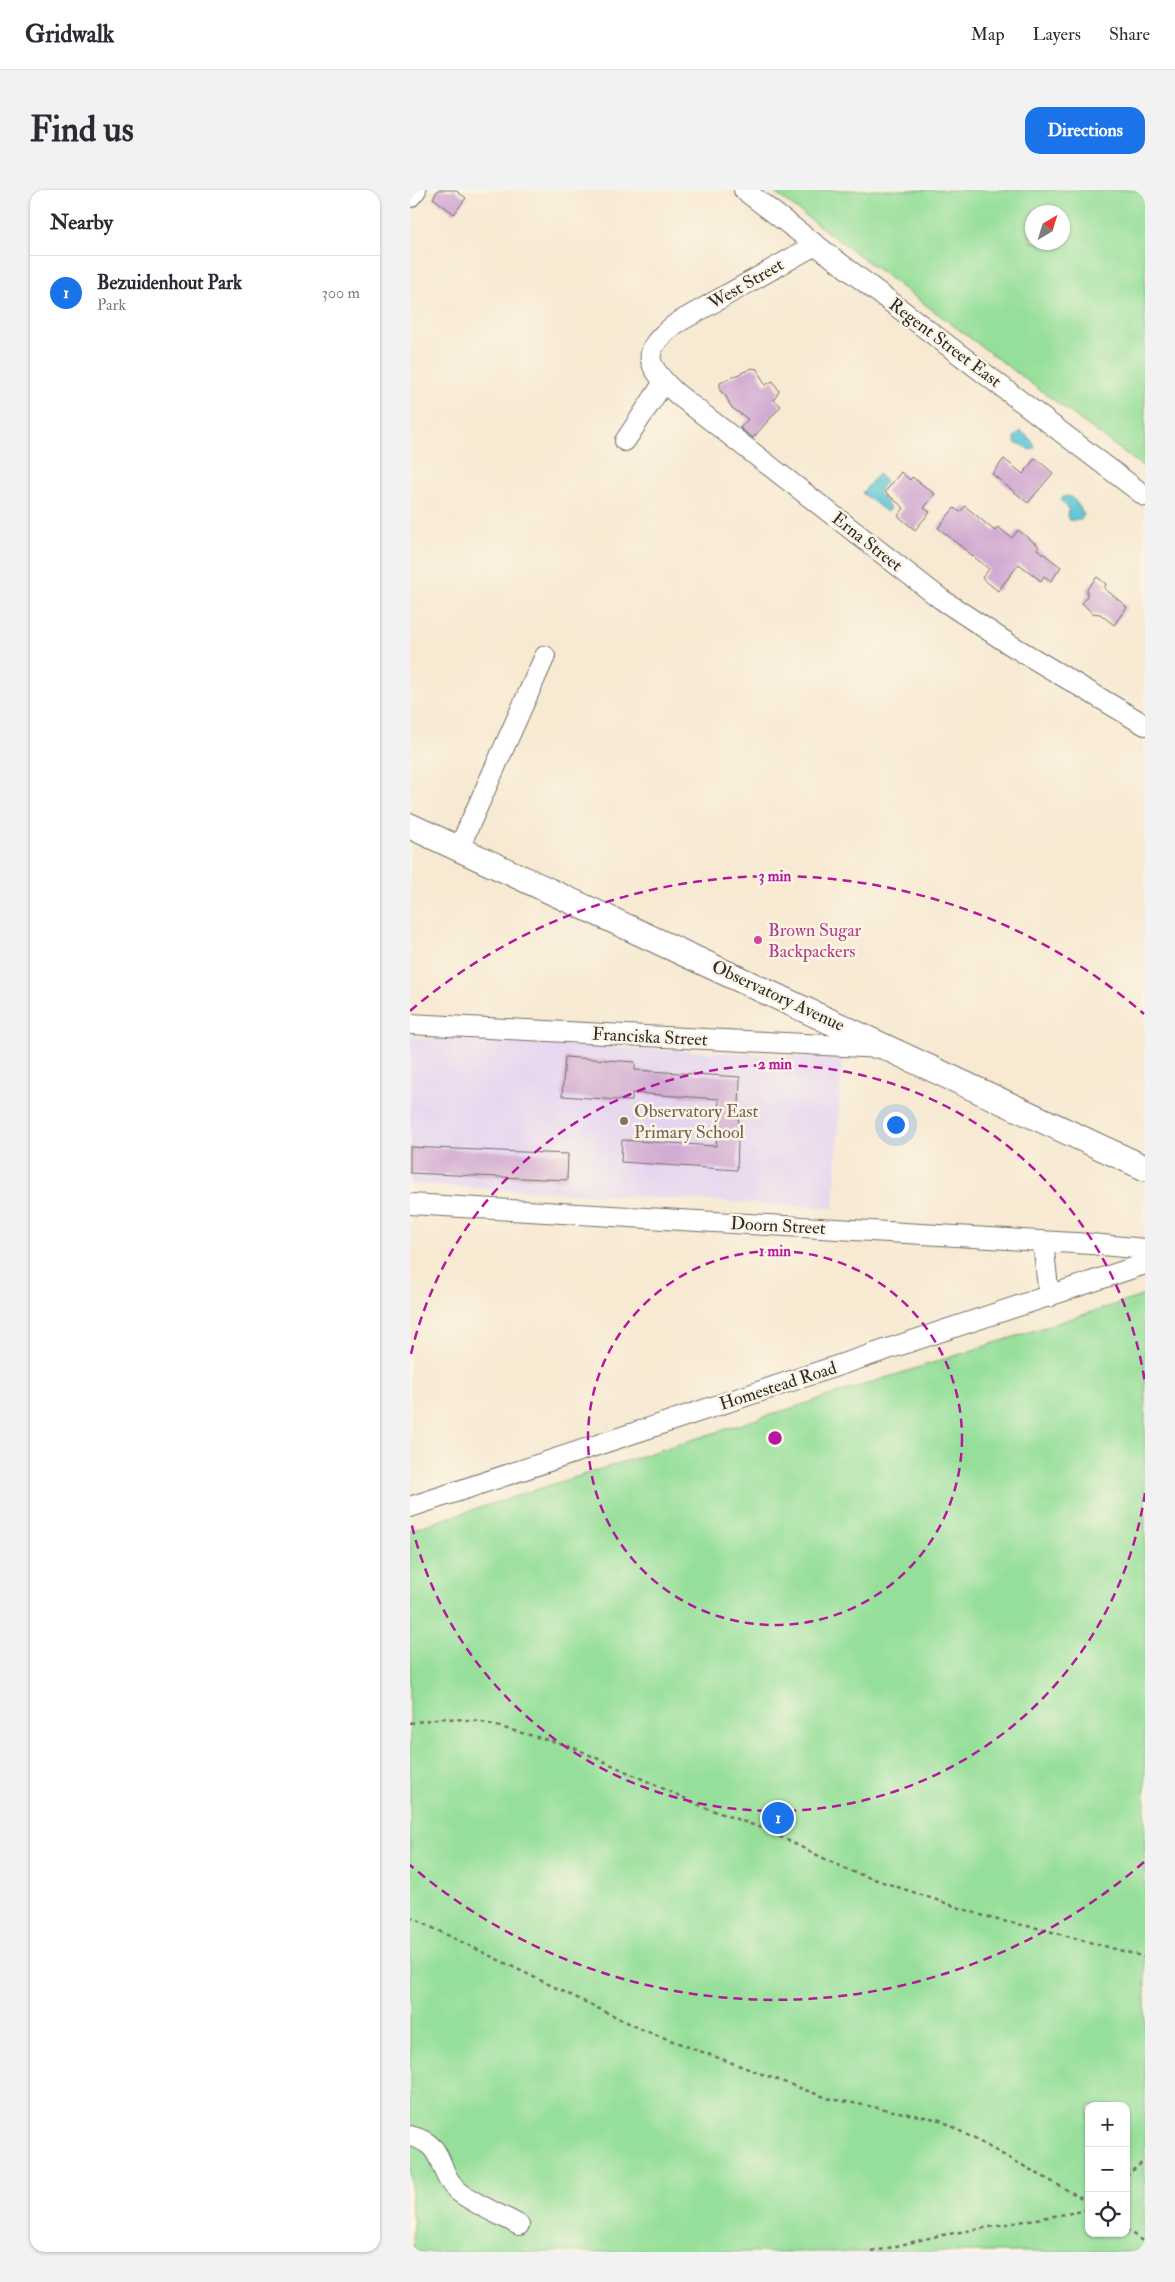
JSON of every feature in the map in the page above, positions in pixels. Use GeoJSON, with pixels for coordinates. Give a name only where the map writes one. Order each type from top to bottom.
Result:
{"type":"FeatureCollection","features":[{"type":"Feature","properties":{"kind":"main road","name":"Observatory Avenue"},"geometry":{"type":"LineString","coordinates":[[410,826],[1145,1168]]}},
{"type":"Feature","properties":{"kind":"street"},"geometry":{"type":"LineString","coordinates":[[410,198],[416,190]]}},
{"type":"Feature","properties":{"kind":"street","name":"Regent Street East"},"geometry":{"type":"LineString","coordinates":[[744,190],[1145,496]]}},
{"type":"Feature","properties":{"kind":"street","name":"West Street"},"geometry":{"type":"LineString","coordinates":[[677,324],[815,245]]}},
{"type":"Feature","properties":{"kind":"street","name":"Erna Street"},"geometry":{"type":"LineString","coordinates":[[677,324],[661,335],[652,348],[651,365],[657,375],[677,394],[941,599],[1009,644],[1145,726]]}},
{"type":"Feature","properties":{"kind":"street"},"geometry":{"type":"LineString","coordinates":[[625,442],[664,382]]}},
{"type":"Feature","properties":{"kind":"street"},"geometry":{"type":"LineString","coordinates":[[459,848],[545,656]]}},
{"type":"Feature","properties":{"kind":"street","name":"Franciska Street"},"geometry":{"type":"LineString","coordinates":[[410,1024],[890,1048]]}},
{"type":"Feature","properties":{"kind":"street","name":"Doorn Street"},"geometry":{"type":"LineString","coordinates":[[410,1204],[1145,1249]]}},
{"type":"Feature","properties":{"kind":"street"},"geometry":{"type":"LineString","coordinates":[[1043,1242],[1049,1297]]}},
{"type":"Feature","properties":{"kind":"street","name":"Homestead Road"},"geometry":{"type":"LineString","coordinates":[[410,1507],[1145,1264]]}},
{"type":"Feature","properties":{"kind":"street"},"geometry":{"type":"LineString","coordinates":[[410,2136],[428,2143],[436,2151],[451,2184],[459,2192],[519,2225]]}},
{"type":"Feature","properties":{"kind":"path"},"geometry":{"type":"LineString","coordinates":[[410,1724],[443,1718],[478,1721],[570,1746],[706,1808],[764,1829],[850,1871],[993,1919],[1037,1928],[1145,1957]]}},
{"type":"Feature","properties":{"kind":"path"},"geometry":{"type":"LineString","coordinates":[[410,1917],[643,2030],[827,2098],[940,2120],[1085,2200]]}},
{"type":"Feature","properties":{"kind":"path"},"geometry":{"type":"LineString","coordinates":[[1130,2173],[1145,2160]]}},
{"type":"Feature","properties":{"kind":"path"},"geometry":{"type":"LineString","coordinates":[[872,2252],[937,2236],[1085,2210]]}},
{"type":"Feature","properties":{"kind":"path"},"geometry":{"type":"LineString","coordinates":[[1130,2232],[1145,2243]]}},
{"type":"Feature","properties":{"kind":"shaded area","name":"Observatory East Primary School"},"geometry":{"type":"Polygon","coordinates":[[[410,1037],[842,1059],[834,1208],[410,1184],[410,1037]]]}},
{"type":"Feature","properties":{"kind":"green space"},"geometry":{"type":"Polygon","coordinates":[[[771,190],[1145,190],[1145,468],[771,190]]]}},
{"type":"Feature","properties":{"kind":"green space"},"geometry":{"type":"Polygon","coordinates":[[[1145,1295],[1145,2252],[414,2252],[410,2176],[410,1530],[1145,1295]]]}},
{"type":"Feature","properties":{"kind":"water"},"geometry":{"type":"Polygon","coordinates":[[[1021,431],[1033,442],[1035,448],[1030,450],[1021,444],[1016,444],[1014,437],[1021,431]]]}},
{"type":"Feature","properties":{"kind":"water"},"geometry":{"type":"Polygon","coordinates":[[[878,474],[886,481],[878,492],[890,508],[887,512],[862,493],[878,474]]]}},
{"type":"Feature","properties":{"kind":"water"},"geometry":{"type":"Polygon","coordinates":[[[1068,496],[1076,501],[1084,515],[1080,520],[1069,520],[1067,516],[1069,509],[1061,501],[1063,497],[1068,496]]]}},
{"type":"Feature","properties":{"kind":"building"},"geometry":{"type":"Polygon","coordinates":[[[438,190],[455,190],[466,198],[454,214],[433,198],[438,190]]]}},
{"type":"Feature","properties":{"kind":"building"},"geometry":{"type":"Polygon","coordinates":[[[752,368],[757,369],[765,385],[773,381],[779,391],[774,400],[781,406],[753,438],[740,428],[748,419],[732,408],[725,395],[720,391],[720,383],[752,368]]]}},
{"type":"Feature","properties":{"kind":"building"},"geometry":{"type":"Polygon","coordinates":[[[1035,458],[1053,473],[1028,503],[992,474],[1004,459],[1023,474],[1035,458]]]}},
{"type":"Feature","properties":{"kind":"building"},"geometry":{"type":"Polygon","coordinates":[[[901,472],[910,480],[912,477],[935,494],[924,508],[930,512],[915,530],[898,516],[904,508],[885,492],[901,472]]]}},
{"type":"Feature","properties":{"kind":"building"},"geometry":{"type":"Polygon","coordinates":[[[965,506],[995,531],[998,527],[1012,538],[1018,530],[1039,546],[1037,549],[1061,567],[1051,581],[1044,576],[1041,581],[1019,564],[998,591],[982,578],[989,569],[938,528],[954,508],[960,512],[965,506]]]}},
{"type":"Feature","properties":{"kind":"building"},"geometry":{"type":"Polygon","coordinates":[[[1097,577],[1106,584],[1104,588],[1127,607],[1114,625],[1100,614],[1092,613],[1082,603],[1087,596],[1087,589],[1097,577]]]}},
{"type":"Feature","properties":{"kind":"building"},"geometry":{"type":"Polygon","coordinates":[[[565,1057],[635,1062],[635,1070],[740,1077],[737,1170],[621,1162],[622,1140],[716,1146],[719,1099],[632,1093],[632,1101],[562,1096],[565,1057]]]}},
{"type":"Feature","properties":{"kind":"building"},"geometry":{"type":"Polygon","coordinates":[[[410,1147],[568,1154],[567,1180],[410,1173],[410,1147]]]}},
{"type":"Feature","properties":{"kind":"place","name":"Brown Sugar Backpackers"},"geometry":{"type":"Point","coordinates":[758,940]}},
{"type":"Feature","properties":{"kind":"place","name":"Observatory East Primary School"},"geometry":{"type":"Point","coordinates":[624,1121]}},
{"type":"Feature","properties":{"kind":"place","name":"Bezuidenhout Park"},"geometry":{"type":"Point","coordinates":[778,1818]}}]}
